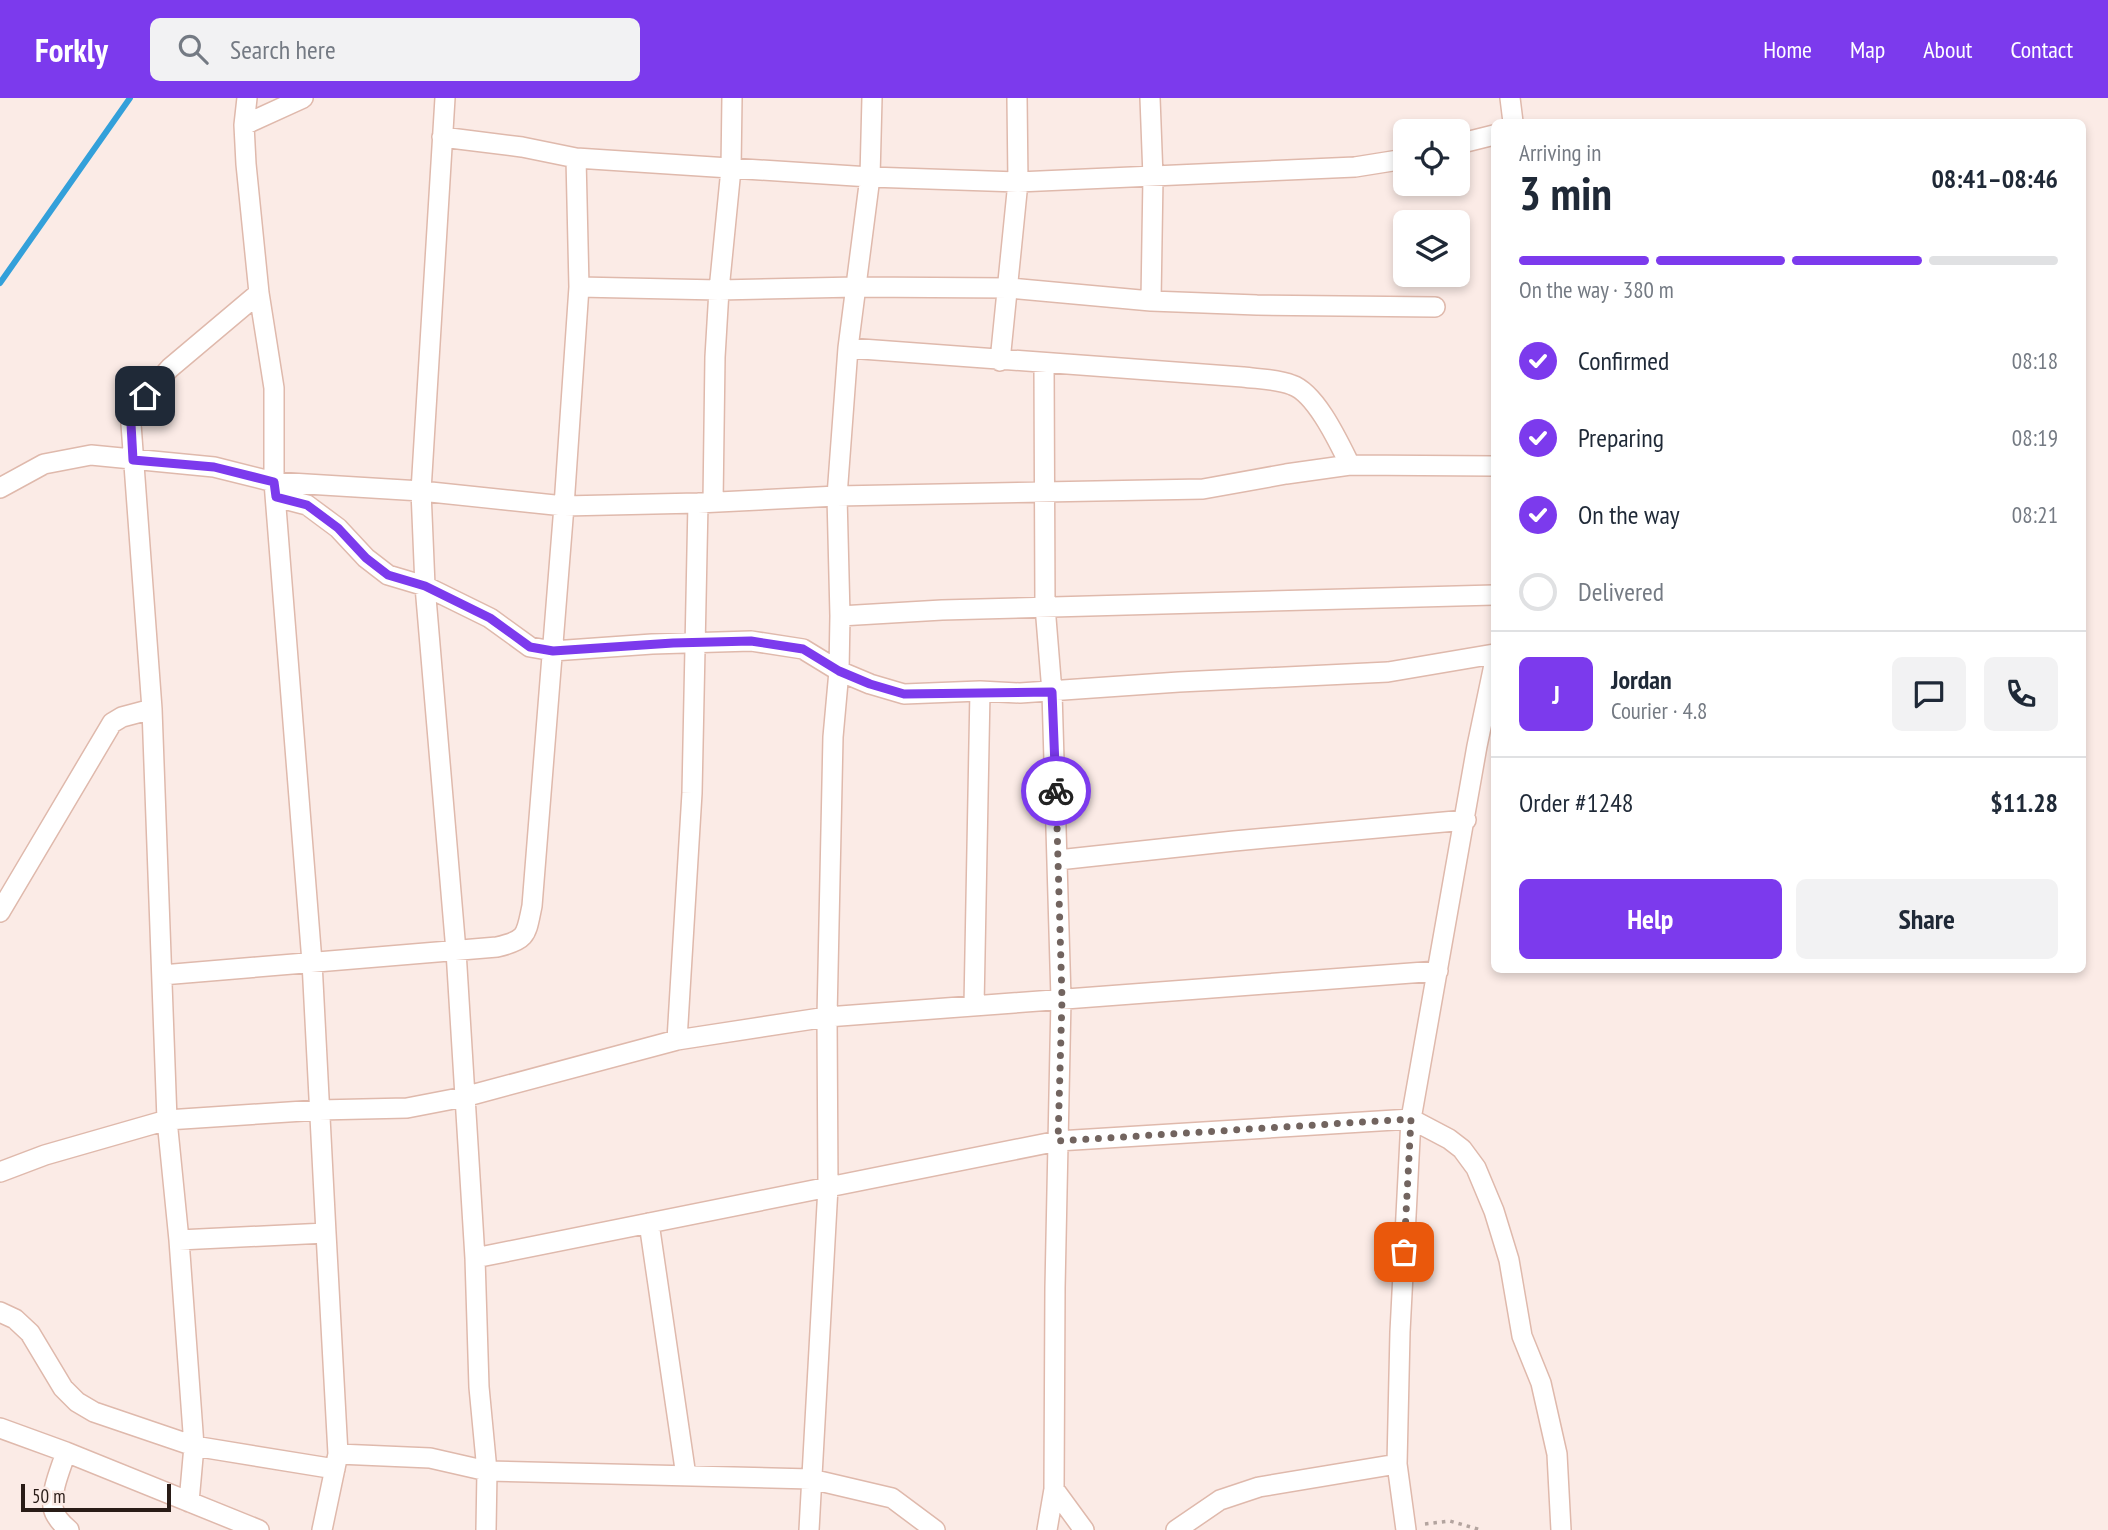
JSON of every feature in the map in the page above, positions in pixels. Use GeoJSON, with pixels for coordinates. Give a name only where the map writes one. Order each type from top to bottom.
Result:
{"type":"FeatureCollection","features":[{"type":"Feature","properties":{"kind":"street"},"geometry":{"type":"LineString","coordinates":[[247,98],[244,124],[259,293],[274,388],[275,489],[312,962],[336,1461],[322,1530]]}},
{"type":"Feature","properties":{"kind":"street"},"geometry":{"type":"LineString","coordinates":[[244,124],[303,98]]}},
{"type":"Feature","properties":{"kind":"street"},"geometry":{"type":"LineString","coordinates":[[444,98],[421,491],[425,586],[456,951],[475,1258],[479,1387],[487,1471],[486,1530]]}},
{"type":"Feature","properties":{"kind":"street"},"geometry":{"type":"LineString","coordinates":[[677,1040],[692,793],[694,642],[706,503],[719,290],[731,169],[733,98]]}},
{"type":"Feature","properties":{"kind":"street"},"geometry":{"type":"LineString","coordinates":[[809,1530],[828,1187],[827,1017],[833,737],[839,671],[837,496],[848,348],[870,177],[872,98]]}},
{"type":"Feature","properties":{"kind":"street"},"geometry":{"type":"LineString","coordinates":[[1000,361],[1018,181],[1017,98]]}},
{"type":"Feature","properties":{"kind":"street"},"geometry":{"type":"LineString","coordinates":[[1150,98],[1153,177],[1151,301]]}},
{"type":"Feature","properties":{"kind":"street"},"geometry":{"type":"LineString","coordinates":[[1510,98],[1513,119]]}},
{"type":"Feature","properties":{"kind":"street"},"geometry":{"type":"LineString","coordinates":[[1470,141],[1491,136]]}},
{"type":"Feature","properties":{"kind":"street"},"geometry":{"type":"LineString","coordinates":[[442,137],[522,147],[576,158],[870,177],[1018,181],[1354,167],[1393,161]]}},
{"type":"Feature","properties":{"kind":"street"},"geometry":{"type":"LineString","coordinates":[[162,975],[497,947],[516,943],[527,931],[532,906],[553,651],[579,287],[576,158]]}},
{"type":"Feature","properties":{"kind":"street"},"geometry":{"type":"LineString","coordinates":[[579,287],[719,290],[1009,288],[1151,301],[1435,307]]}},
{"type":"Feature","properties":{"kind":"street"},"geometry":{"type":"LineString","coordinates":[[190,1502],[194,1446],[167,1120],[152,709],[131,424],[145,396],[170,368],[259,293]]}},
{"type":"Feature","properties":{"kind":"street"},"geometry":{"type":"LineString","coordinates":[[848,348],[1242,377],[1294,385],[1316,404],[1350,465]]}},
{"type":"Feature","properties":{"kind":"street"},"geometry":{"type":"LineString","coordinates":[[1044,364],[1045,606],[1052,692],[1062,999],[1054,1489],[1047,1530]]}},
{"type":"Feature","properties":{"kind":"street"},"geometry":{"type":"LineString","coordinates":[[0,488],[44,464],[91,455],[214,467],[275,489],[307,505],[338,528],[366,558],[388,575],[425,586],[490,618],[530,647],[553,651],[751,641],[803,649],[839,671],[904,694],[1052,692],[1180,682],[1388,672],[1491,655]]}},
{"type":"Feature","properties":{"kind":"street"},"geometry":{"type":"LineString","coordinates":[[275,489],[421,491],[564,506],[706,503],[837,496],[1202,489],[1350,465],[1491,466]]}},
{"type":"Feature","properties":{"kind":"street"},"geometry":{"type":"LineString","coordinates":[[839,616],[1045,606],[1491,594]]}},
{"type":"Feature","properties":{"kind":"street"},"geometry":{"type":"LineString","coordinates":[[1406,1528],[1397,1464],[1400,1332],[1411,1119],[1491,679]]}},
{"type":"Feature","properties":{"kind":"street"},"geometry":{"type":"LineString","coordinates":[[974,1006],[980,691]]}},
{"type":"Feature","properties":{"kind":"street"},"geometry":{"type":"LineString","coordinates":[[0,912],[112,723],[122,717],[152,709]]}},
{"type":"Feature","properties":{"kind":"street"},"geometry":{"type":"LineString","coordinates":[[1058,860],[1466,820]]}},
{"type":"Feature","properties":{"kind":"street"},"geometry":{"type":"LineString","coordinates":[[0,1172],[45,1155],[167,1120],[319,1110],[407,1108],[464,1097],[677,1040],[827,1017],[1438,971]]}},
{"type":"Feature","properties":{"kind":"street"},"geometry":{"type":"LineString","coordinates":[[475,1258],[1058,1141],[1411,1119],[1462,1149],[1476,1168],[1494,1211],[1509,1260],[1521,1336],[1541,1383],[1557,1454],[1561,1530]]}},
{"type":"Feature","properties":{"kind":"street"},"geometry":{"type":"LineString","coordinates":[[649,1223],[686,1476]]}},
{"type":"Feature","properties":{"kind":"street"},"geometry":{"type":"LineString","coordinates":[[179,1240],[326,1233]]}},
{"type":"Feature","properties":{"kind":"street"},"geometry":{"type":"LineString","coordinates":[[0,1312],[15,1319],[30,1333],[63,1388],[77,1402],[94,1412],[194,1446],[336,1461],[429,1458],[487,1471],[811,1479],[892,1498],[934,1530]]}},
{"type":"Feature","properties":{"kind":"street"},"geometry":{"type":"LineString","coordinates":[[0,1428],[259,1530]]}},
{"type":"Feature","properties":{"kind":"street"},"geometry":{"type":"LineString","coordinates":[[66,1452],[54,1491],[52,1509],[69,1530]]}},
{"type":"Feature","properties":{"kind":"street"},"geometry":{"type":"LineString","coordinates":[[1176,1530],[1220,1500],[1259,1487],[1397,1464]]}},
{"type":"Feature","properties":{"kind":"street"},"geometry":{"type":"LineString","coordinates":[[1054,1489],[1084,1530]]}},
{"type":"Feature","properties":{"kind":"path"},"geometry":{"type":"LineString","coordinates":[[1406,1528],[1450,1521],[1481,1530]]}},
{"type":"Feature","properties":{"kind":"waterway"},"geometry":{"type":"LineString","coordinates":[[0,283],[130,98]]}},
{"type":"Feature","properties":{"kind":"way so far"},"geometry":{"type":"LineString","coordinates":[[1056,791],[1062,999],[1058,1141],[1411,1119],[1404,1252]]}},
{"type":"Feature","properties":{"kind":"route"},"geometry":{"type":"LineString","coordinates":[[145,396],[131,424],[133,460],[214,467],[274,482],[276,497],[307,505],[338,528],[366,558],[388,575],[425,586],[490,618],[530,647],[553,651],[751,641],[803,649],[839,671],[904,694],[1052,692],[1056,791]]}}]}
